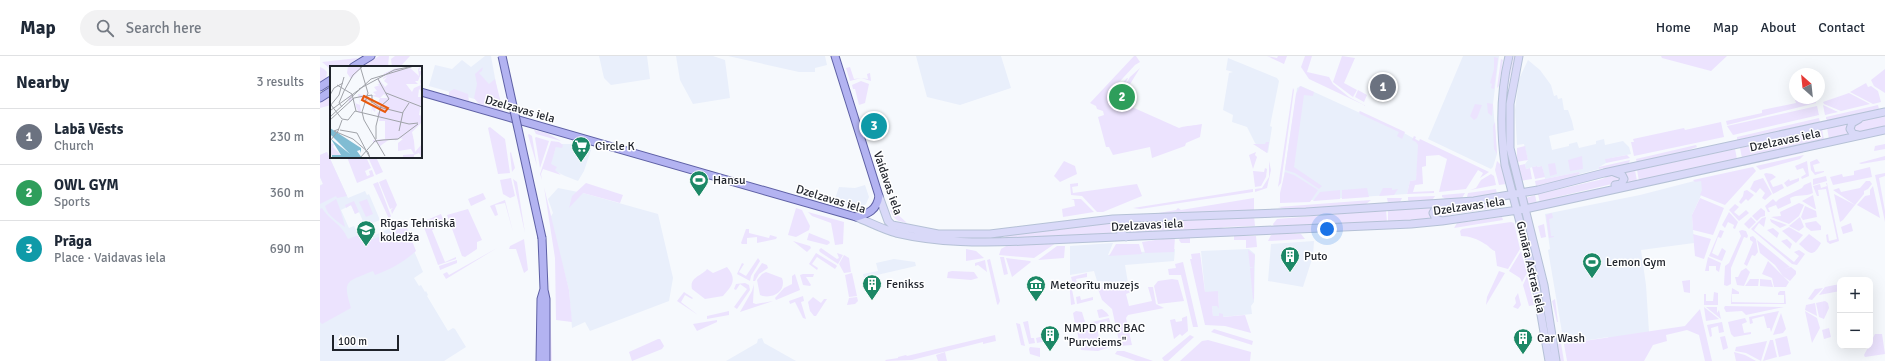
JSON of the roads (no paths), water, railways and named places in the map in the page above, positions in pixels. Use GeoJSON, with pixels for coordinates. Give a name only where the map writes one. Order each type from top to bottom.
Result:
{"type":"FeatureCollection","features":[{"type":"Feature","properties":{"kind":"main road"},"geometry":{"type":"LineString","coordinates":[[355,66],[372,56]]}},
{"type":"Feature","properties":{"kind":"main road"},"geometry":{"type":"LineString","coordinates":[[502,56],[542,238],[544,289],[546,299],[546,361]]}},
{"type":"Feature","properties":{"kind":"main road","name":"Vaidavas iela"},"geometry":{"type":"LineString","coordinates":[[835,56],[886,218],[892,225]]}},
{"type":"Feature","properties":{"kind":"main road","name":"Gunāra Astras iela"},"geometry":{"type":"LineString","coordinates":[[1509,56],[1502,91],[1501,122],[1505,165],[1536,280],[1549,361]]}},
{"type":"Feature","properties":{"kind":"main road","name":"Gunāra Astras iela"},"geometry":{"type":"LineString","coordinates":[[1519,56],[1512,88],[1509,129],[1510,148],[1544,285],[1556,361]]}},
{"type":"Feature","properties":{"kind":"main road"},"geometry":{"type":"LineString","coordinates":[[320,87],[330,81]]}},
{"type":"Feature","properties":{"kind":"main road"},"geometry":{"type":"LineString","coordinates":[[320,98],[330,92]]}},
{"type":"Feature","properties":{"kind":"main road","name":"Dzelzavas iela"},"geometry":{"type":"LineString","coordinates":[[422,92],[856,217],[895,232],[921,238],[952,241],[1014,242],[1442,221],[1525,209],[1885,130]]}},
{"type":"Feature","properties":{"kind":"main road","name":"Dzelzavas iela"},"geometry":{"type":"LineString","coordinates":[[892,225],[938,234],[975,234],[1010,232],[1077,222],[1306,212],[1474,201],[1521,193],[1612,171],[1885,112]]}},
{"type":"Feature","properties":{"kind":"main road"},"geometry":{"type":"LineString","coordinates":[[1858,136],[1852,133],[1850,127],[1852,123],[1863,117]]}},
{"type":"Feature","properties":{"kind":"main road"},"geometry":{"type":"LineString","coordinates":[[1554,202],[1558,198],[1623,182],[1622,175],[1612,171]]}},
{"type":"Feature","properties":{"kind":"main road"},"geometry":{"type":"LineString","coordinates":[[856,217],[873,211],[878,203],[879,196]]}},
{"type":"Feature","properties":{"kind":"main road"},"geometry":{"type":"LineString","coordinates":[[1442,221],[1436,219],[1433,213],[1437,206],[1447,203]]}},
{"type":"Feature","properties":{"kind":"main road"},"geometry":{"type":"LineString","coordinates":[[1126,237],[1121,233],[1119,226],[1131,219]]}},
{"type":"Feature","properties":{"kind":"main road"},"geometry":{"type":"LineString","coordinates":[[540,361],[541,299],[544,289]]}},
{"type":"Feature","properties":{"kind":"place","name":"Labā Vēsts"},"geometry":{"type":"Point","coordinates":[1383,87]}},
{"type":"Feature","properties":{"kind":"place","name":"OWL GYM"},"geometry":{"type":"Point","coordinates":[1122,97]}},
{"type":"Feature","properties":{"kind":"place","name":"Prāga"},"geometry":{"type":"Point","coordinates":[874,126]}},
{"type":"Feature","properties":{"kind":"place","name":"Circle K"},"geometry":{"type":"Point","coordinates":[581,163]}},
{"type":"Feature","properties":{"kind":"place","name":"Hansu"},"geometry":{"type":"Point","coordinates":[699,197]}},
{"type":"Feature","properties":{"kind":"place","name":"Rīgas Tehniskā koledža"},"geometry":{"type":"Point","coordinates":[366,247]}},
{"type":"Feature","properties":{"kind":"place","name":"Puto"},"geometry":{"type":"Point","coordinates":[1290,273]}},
{"type":"Feature","properties":{"kind":"place","name":"Lemon Gym"},"geometry":{"type":"Point","coordinates":[1592,279]}},
{"type":"Feature","properties":{"kind":"place","name":"Fenikss"},"geometry":{"type":"Point","coordinates":[872,301]}},
{"type":"Feature","properties":{"kind":"place","name":"Meteorītu muzejs"},"geometry":{"type":"Point","coordinates":[1036,302]}},
{"type":"Feature","properties":{"kind":"place","name":"NMPD RRC BAC \"Purvciems\""},"geometry":{"type":"Point","coordinates":[1050,352]}},
{"type":"Feature","properties":{"kind":"place","name":"Car Wash"},"geometry":{"type":"Point","coordinates":[1523,355]}}]}
